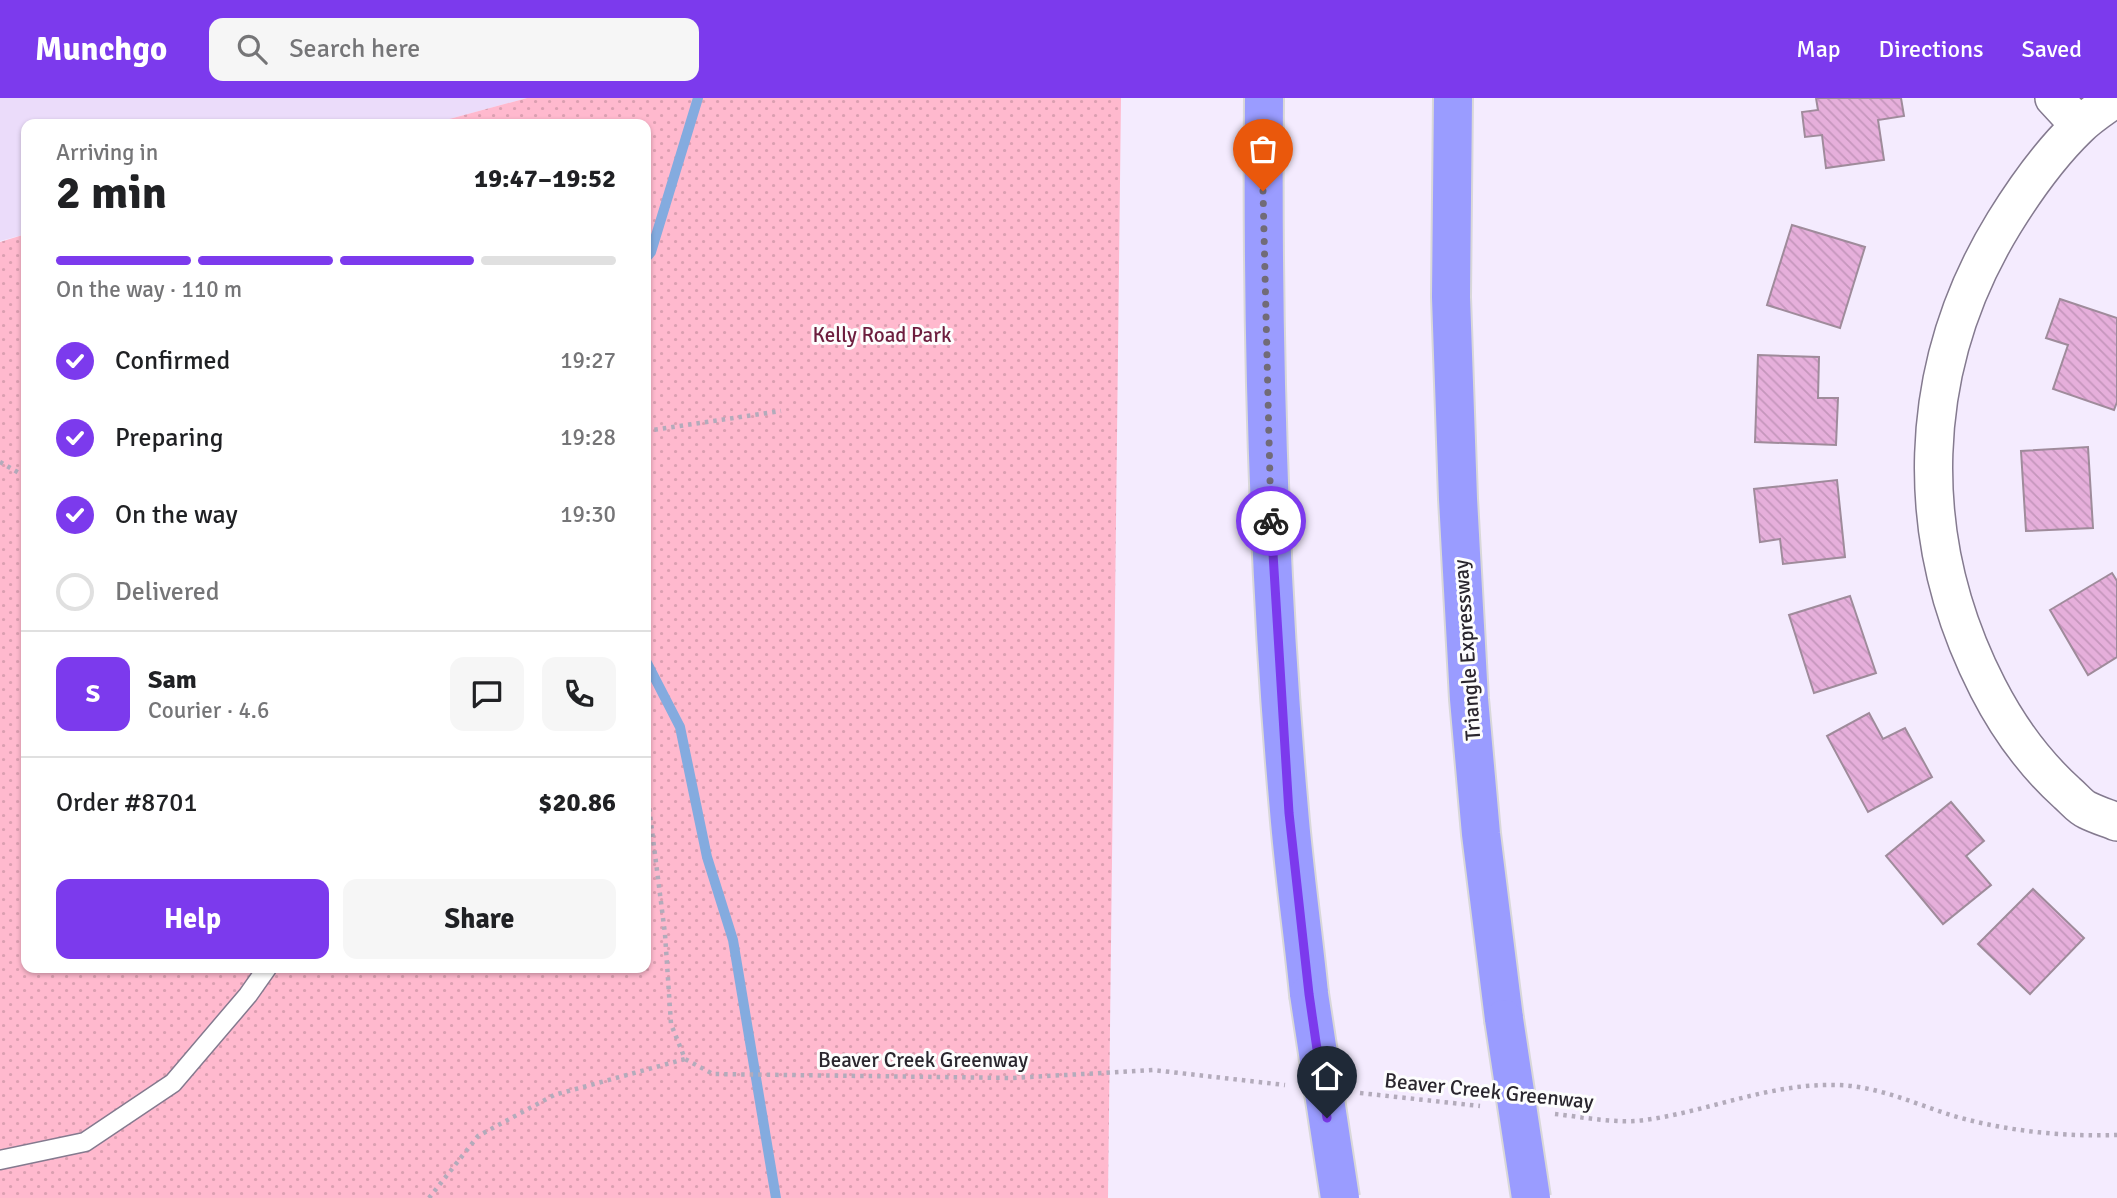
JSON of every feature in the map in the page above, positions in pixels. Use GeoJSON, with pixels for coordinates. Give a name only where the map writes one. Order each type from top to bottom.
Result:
{"type":"FeatureCollection","features":[{"type":"Feature","properties":{"kind":"highway"},"geometry":{"type":"LineString","coordinates":[[1264,98],[1264,242],[1274,601],[1289,813],[1309,994],[1340,1198]]}},
{"type":"Feature","properties":{"kind":"highway","name":"Triangle Expressway"},"geometry":{"type":"LineString","coordinates":[[1453,98],[1452,311],[1458,499],[1469,699],[1480,834],[1531,1198]]}},
{"type":"Feature","properties":{"kind":"street"},"geometry":{"type":"LineString","coordinates":[[2054,98],[2079,125]]}},
{"type":"Feature","properties":{"kind":"street"},"geometry":{"type":"LineString","coordinates":[[2116,98],[2079,125],[2028,186],[1987,251],[1967,293],[1948,349],[1939,394],[1933,452],[1940,552],[1952,601],[1977,666],[1997,705],[2027,749],[2057,783],[2085,810],[2117,822]]}},
{"type":"Feature","properties":{"kind":"lane"},"geometry":{"type":"LineString","coordinates":[[0,1160],[85,1142],[173,1083],[263,973]]}},
{"type":"Feature","properties":{"kind":"path"},"geometry":{"type":"LineString","coordinates":[[651,430],[781,411]]}},
{"type":"Feature","properties":{"kind":"path"},"geometry":{"type":"LineString","coordinates":[[0,462],[21,474]]}},
{"type":"Feature","properties":{"kind":"path"},"geometry":{"type":"LineString","coordinates":[[429,1198],[478,1136],[554,1094],[685,1059],[671,1024],[665,934],[651,823]]}},
{"type":"Feature","properties":{"kind":"path","name":"Beaver Creek Greenway"},"geometry":{"type":"LineString","coordinates":[[685,1059],[713,1074],[1013,1078],[1153,1070],[1289,1085]]}},
{"type":"Feature","properties":{"kind":"path","name":"Beaver Creek Greenway"},"geometry":{"type":"LineString","coordinates":[[1547,1113],[1642,1121],[1684,1113],[1761,1091],[1797,1086],[1839,1085],[1874,1090],[1956,1116],[2011,1128],[2076,1136],[2117,1135]]}},
{"type":"Feature","properties":{"kind":"path","name":"Beaver Creek Greenway"},"geometry":{"type":"LineString","coordinates":[[1357,1093],[1492,1107]]}},
{"type":"Feature","properties":{"kind":"shaded area"},"geometry":{"type":"Polygon","coordinates":[[[0,98],[527,98],[449,119],[21,119],[21,235],[0,241],[0,98]]]}},
{"type":"Feature","properties":{"kind":"green space","name":"Kelly Road Park"},"geometry":{"type":"Polygon","coordinates":[[[527,98],[1121,98],[1108,1198],[0,1198],[0,242],[21,236],[21,973],[651,973],[651,119],[449,119],[527,98]]]}},
{"type":"Feature","properties":{"kind":"building"},"geometry":{"type":"Polygon","coordinates":[[[1816,98],[1901,98],[1904,116],[1878,120],[1884,160],[1826,168],[1822,135],[1805,137],[1802,112],[1818,110],[1816,98]]]}},
{"type":"Feature","properties":{"kind":"building"},"geometry":{"type":"Polygon","coordinates":[[[1792,225],[1865,247],[1840,328],[1767,305],[1792,225]]]}},
{"type":"Feature","properties":{"kind":"building"},"geometry":{"type":"Polygon","coordinates":[[[2060,299],[2117,318],[2117,402],[2114,410],[2053,389],[2068,345],[2046,338],[2060,299]]]}},
{"type":"Feature","properties":{"kind":"building"},"geometry":{"type":"Polygon","coordinates":[[[1758,355],[1819,357],[1818,398],[1838,398],[1836,445],[1755,442],[1758,355]]]}},
{"type":"Feature","properties":{"kind":"building"},"geometry":{"type":"Polygon","coordinates":[[[2088,447],[2093,528],[2026,531],[2021,451],[2088,447]]]}},
{"type":"Feature","properties":{"kind":"building"},"geometry":{"type":"Polygon","coordinates":[[[1837,480],[1845,557],[1783,564],[1780,539],[1760,542],[1754,489],[1837,480]]]}},
{"type":"Feature","properties":{"kind":"building"},"geometry":{"type":"Polygon","coordinates":[[[2112,573],[2117,581],[2117,657],[2088,675],[2050,610],[2112,573]]]}},
{"type":"Feature","properties":{"kind":"building"},"geometry":{"type":"Polygon","coordinates":[[[1850,596],[1876,673],[1814,693],[1789,615],[1850,596]]]}},
{"type":"Feature","properties":{"kind":"building"},"geometry":{"type":"Polygon","coordinates":[[[1869,713],[1883,739],[1905,728],[1932,777],[1868,812],[1827,736],[1869,713]]]}},
{"type":"Feature","properties":{"kind":"building"},"geometry":{"type":"Polygon","coordinates":[[[1951,802],[1984,841],[1966,856],[1991,885],[1943,924],[1886,856],[1951,802]]]}},
{"type":"Feature","properties":{"kind":"building"},"geometry":{"type":"Polygon","coordinates":[[[2033,889],[2084,938],[2030,994],[1978,944],[2033,889]]]}},
{"type":"Feature","properties":{"kind":"waterway"},"geometry":{"type":"LineString","coordinates":[[651,252],[698,98]]}},
{"type":"Feature","properties":{"kind":"waterway"},"geometry":{"type":"LineString","coordinates":[[651,671],[680,727],[707,857],[733,940],[776,1198]]}},
{"type":"Feature","properties":{"kind":"way so far"},"geometry":{"type":"LineString","coordinates":[[1263,191],[1271,521]]}},
{"type":"Feature","properties":{"kind":"route"},"geometry":{"type":"LineString","coordinates":[[1271,521],[1289,813],[1309,994],[1327,1118]]}}]}
